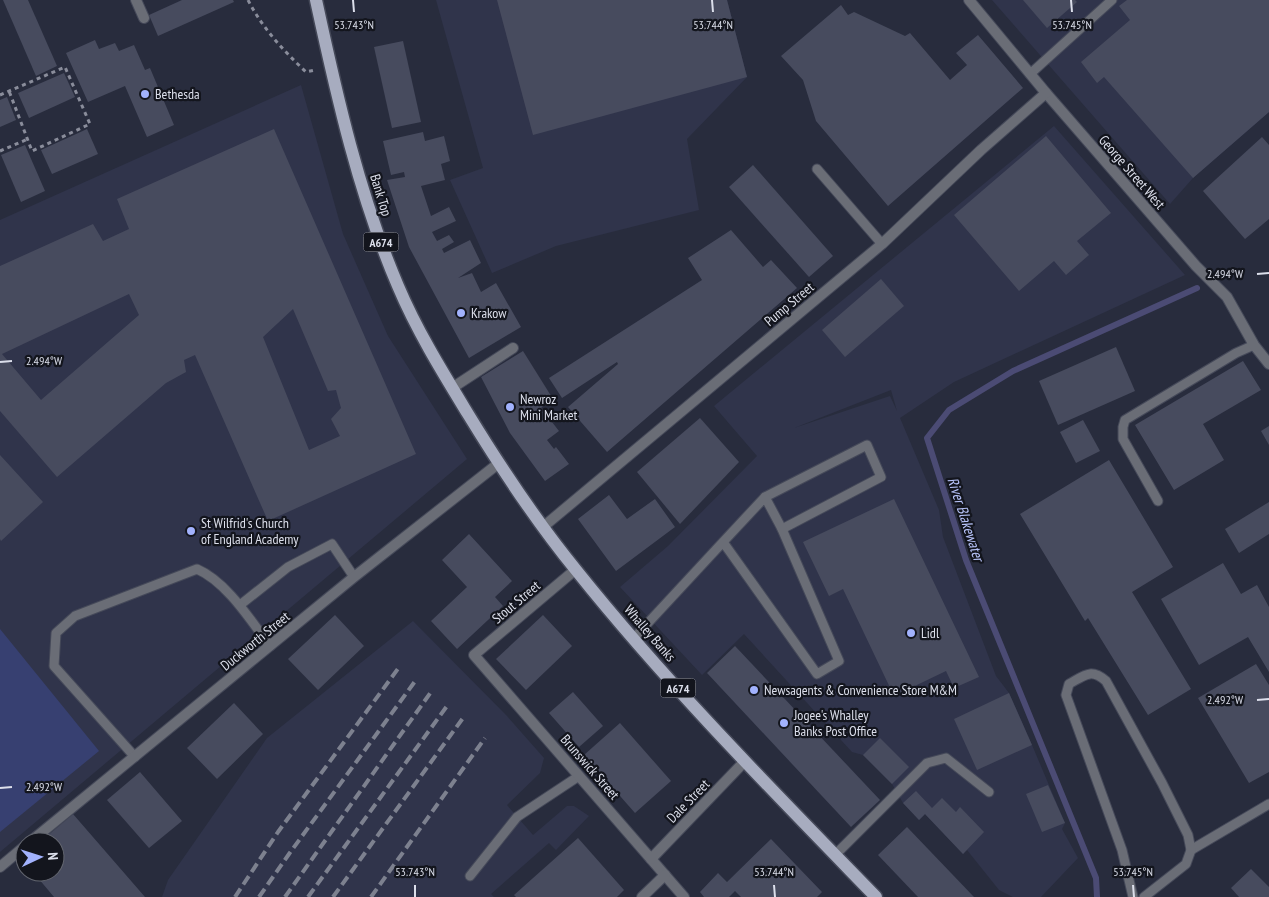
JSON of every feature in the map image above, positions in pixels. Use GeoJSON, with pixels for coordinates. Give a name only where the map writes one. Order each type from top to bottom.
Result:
{"type":"FeatureCollection","features":[{"type":"Feature","properties":{"kind":"main road","name":"Bank Top"},"geometry":{"type":"LineString","coordinates":[[316,0],[343,120],[372,219],[398,287],[423,338],[498,463]]}},
{"type":"Feature","properties":{"kind":"main road","name":"Whalley Banks"},"geometry":{"type":"LineString","coordinates":[[498,463],[575,570],[686,698],[876,897]]}},
{"type":"Feature","properties":{"kind":"street"},"geometry":{"type":"LineString","coordinates":[[136,0],[144,18]]}},
{"type":"Feature","properties":{"kind":"street","name":"George Street West"},"geometry":{"type":"LineString","coordinates":[[970,0],[1046,93],[1196,266],[1227,297],[1254,345],[1269,364]]}},
{"type":"Feature","properties":{"kind":"street","name":"Pump Street"},"geometry":{"type":"LineString","coordinates":[[543,527],[882,244],[981,150],[1046,93]]}},
{"type":"Feature","properties":{"kind":"street"},"geometry":{"type":"LineString","coordinates":[[452,388],[513,348]]}},
{"type":"Feature","properties":{"kind":"street","name":"Duckworth Street"},"geometry":{"type":"LineString","coordinates":[[42,832],[354,577],[498,463]]}},
{"type":"Feature","properties":{"kind":"street","name":"Stout Street"},"geometry":{"type":"LineString","coordinates":[[474,655],[575,570]]}},
{"type":"Feature","properties":{"kind":"street","name":"Brunswick Street"},"geometry":{"type":"LineString","coordinates":[[474,655],[684,897]]}},
{"type":"Feature","properties":{"kind":"street","name":"Dale Street"},"geometry":{"type":"LineString","coordinates":[[651,859],[745,761]]}},
{"type":"Feature","properties":{"kind":"street"},"geometry":{"type":"LineString","coordinates":[[0,867],[15,854]]}},
{"type":"Feature","properties":{"kind":"street"},"geometry":{"type":"LineString","coordinates":[[642,897],[665,875]]}},
{"type":"Feature","properties":{"kind":"lane"},"geometry":{"type":"LineString","coordinates":[[1030,74],[1112,0]]}},
{"type":"Feature","properties":{"kind":"lane"},"geometry":{"type":"LineString","coordinates":[[817,169],[882,244]]}},
{"type":"Feature","properties":{"kind":"lane"},"geometry":{"type":"LineString","coordinates":[[1158,501],[1123,439],[1125,420],[1236,353],[1254,345]]}},
{"type":"Feature","properties":{"kind":"lane"},"geometry":{"type":"LineString","coordinates":[[634,638],[765,497],[867,445],[881,476],[782,529]]}},
{"type":"Feature","properties":{"kind":"lane"},"geometry":{"type":"LineString","coordinates":[[723,542],[817,674],[839,661],[782,529],[765,497]]}},
{"type":"Feature","properties":{"kind":"lane"},"geometry":{"type":"LineString","coordinates":[[240,605],[288,567],[332,544],[354,577]]}},
{"type":"Feature","properties":{"kind":"lane"},"geometry":{"type":"LineString","coordinates":[[135,757],[54,666],[56,633],[75,616],[197,569],[207,574],[240,605],[270,646]]}},
{"type":"Feature","properties":{"kind":"lane"},"geometry":{"type":"LineString","coordinates":[[1133,897],[1122,850],[1066,695],[1069,684],[1088,673],[1098,674],[1106,681],[1162,782],[1188,835],[1191,850],[1186,864],[1144,897]]}},
{"type":"Feature","properties":{"kind":"lane"},"geometry":{"type":"LineString","coordinates":[[835,855],[927,763],[946,758],[989,792]]}},
{"type":"Feature","properties":{"kind":"lane"},"geometry":{"type":"LineString","coordinates":[[470,876],[517,817],[579,776]]}},
{"type":"Feature","properties":{"kind":"lane"},"geometry":{"type":"LineString","coordinates":[[1191,850],[1269,804]]}},
{"type":"Feature","properties":{"kind":"path"},"geometry":{"type":"LineString","coordinates":[[248,0],[277,44],[306,72],[330,66]]}},
{"type":"Feature","properties":{"kind":"path"},"geometry":{"type":"LineString","coordinates":[[0,95],[9,91],[64,67],[90,124],[32,151],[9,91]]}},
{"type":"Feature","properties":{"kind":"path"},"geometry":{"type":"LineString","coordinates":[[0,151],[28,139]]}},
{"type":"Feature","properties":{"kind":"shaded area"},"geometry":{"type":"Polygon","coordinates":[[[436,0],[727,0],[747,77],[687,139],[699,210],[556,246],[492,273],[450,180],[483,168],[436,0]]]}},
{"type":"Feature","properties":{"kind":"shaded area"},"geometry":{"type":"Polygon","coordinates":[[[992,0],[1269,0],[1269,112],[1193,178],[1170,204],[992,0]]]}},
{"type":"Feature","properties":{"kind":"shaded area","name":"St Wilfrid's Church of England Academy"},"geometry":{"type":"Polygon","coordinates":[[[301,85],[343,234],[388,336],[467,459],[24,832],[15,832],[15,839],[0,852],[0,220],[301,85]]]}},
{"type":"Feature","properties":{"kind":"shaded area"},"geometry":{"type":"Polygon","coordinates":[[[1054,126],[1185,275],[954,382],[900,418],[939,510],[943,537],[996,676],[1009,693],[1065,823],[1062,829],[1078,858],[1041,897],[1013,897],[999,890],[967,850],[963,854],[925,814],[919,820],[903,803],[892,784],[863,755],[852,752],[744,634],[702,675],[620,587],[668,546],[757,456],[714,406],[1054,126]],[[891,390],[794,428],[890,396],[897,411],[891,390]]]}},
{"type":"Feature","properties":{"kind":"shaded area"},"geometry":{"type":"Polygon","coordinates":[[[413,621],[507,716],[544,758],[540,773],[507,805],[533,835],[567,806],[574,806],[589,816],[556,850],[549,843],[491,894],[494,897],[162,897],[168,880],[267,738],[413,621]]]}},
{"type":"Feature","properties":{"kind":"shaded area"},"geometry":{"type":"Polygon","coordinates":[[[0,629],[99,751],[0,832],[0,629]]]}},
{"type":"Feature","properties":{"kind":"building"},"geometry":{"type":"Polygon","coordinates":[[[3,0],[28,0],[57,66],[36,76],[3,0]]]}},
{"type":"Feature","properties":{"kind":"building"},"geometry":{"type":"Polygon","coordinates":[[[182,0],[233,0],[234,2],[158,36],[149,15],[182,0]]]}},
{"type":"Feature","properties":{"kind":"building"},"geometry":{"type":"Polygon","coordinates":[[[497,0],[727,0],[747,77],[533,135],[497,0]]]}},
{"type":"Feature","properties":{"kind":"building"},"geometry":{"type":"Polygon","coordinates":[[[1023,0],[1075,0],[1077,2],[1047,28],[1023,0]]]}},
{"type":"Feature","properties":{"kind":"building"},"geometry":{"type":"Polygon","coordinates":[[[1127,0],[1269,0],[1269,112],[1193,178],[1104,77],[1097,83],[1081,62],[1130,20],[1119,6],[1127,0]]]}},
{"type":"Feature","properties":{"kind":"building"},"geometry":{"type":"Polygon","coordinates":[[[841,5],[848,15],[854,12],[905,36],[910,33],[950,80],[967,65],[956,53],[978,35],[1023,88],[888,206],[816,121],[803,80],[781,56],[841,5]]]}},
{"type":"Feature","properties":{"kind":"building","name":"Bethesda"},"geometry":{"type":"Polygon","coordinates":[[[95,40],[99,49],[115,43],[119,51],[134,45],[145,70],[150,68],[174,125],[147,137],[125,86],[88,102],[66,53],[95,40]]]}},
{"type":"Feature","properties":{"kind":"building"},"geometry":{"type":"Polygon","coordinates":[[[403,41],[421,122],[392,128],[374,47],[403,41]]]}},
{"type":"Feature","properties":{"kind":"building"},"geometry":{"type":"Polygon","coordinates":[[[64,73],[75,97],[29,118],[18,93],[64,73]]]}},
{"type":"Feature","properties":{"kind":"building"},"geometry":{"type":"Polygon","coordinates":[[[7,97],[16,120],[0,127],[0,100],[7,97]]]}},
{"type":"Feature","properties":{"kind":"building"},"geometry":{"type":"Polygon","coordinates":[[[87,129],[98,154],[52,174],[41,150],[87,129]]]}},
{"type":"Feature","properties":{"kind":"building"},"geometry":{"type":"Polygon","coordinates":[[[274,129],[416,454],[268,521],[195,355],[184,360],[186,372],[166,383],[57,477],[0,411],[0,266],[93,224],[103,241],[129,229],[117,199],[274,129]],[[129,294],[2,354],[41,400],[139,315],[129,294]],[[293,309],[263,337],[309,450],[340,436],[331,419],[341,408],[336,390],[328,391],[293,309]]]}},
{"type":"Feature","properties":{"kind":"building"},"geometry":{"type":"Polygon","coordinates":[[[423,132],[425,141],[444,136],[450,161],[441,164],[445,180],[421,186],[431,216],[449,207],[456,221],[432,232],[437,241],[449,235],[454,242],[442,249],[444,253],[470,240],[481,263],[458,278],[472,273],[481,292],[496,283],[521,327],[469,358],[409,247],[387,180],[405,177],[404,172],[391,175],[383,141],[423,132]]]}},
{"type":"Feature","properties":{"kind":"building"},"geometry":{"type":"Polygon","coordinates":[[[1046,136],[1111,213],[1077,241],[1089,255],[1066,275],[1054,261],[1019,291],[954,215],[1046,136]]]}},
{"type":"Feature","properties":{"kind":"building"},"geometry":{"type":"Polygon","coordinates":[[[1262,137],[1269,145],[1269,219],[1245,239],[1203,191],[1262,137]]]}},
{"type":"Feature","properties":{"kind":"building"},"geometry":{"type":"Polygon","coordinates":[[[25,145],[45,191],[21,202],[1,155],[25,145]]]}},
{"type":"Feature","properties":{"kind":"building"},"geometry":{"type":"Polygon","coordinates":[[[753,165],[833,256],[809,277],[729,187],[753,165]]]}},
{"type":"Feature","properties":{"kind":"building"},"geometry":{"type":"Polygon","coordinates":[[[731,230],[763,267],[771,260],[797,288],[607,452],[568,407],[618,364],[617,362],[562,398],[549,378],[702,280],[688,258],[731,230]]]}},
{"type":"Feature","properties":{"kind":"building"},"geometry":{"type":"Polygon","coordinates":[[[881,279],[904,306],[845,357],[822,330],[881,279]]]}},
{"type":"Feature","properties":{"kind":"building"},"geometry":{"type":"Polygon","coordinates":[[[1116,347],[1135,391],[1058,425],[1039,381],[1116,347]]]}},
{"type":"Feature","properties":{"kind":"building"},"geometry":{"type":"Polygon","coordinates":[[[523,351],[553,399],[541,408],[559,431],[547,440],[554,449],[556,447],[569,464],[545,481],[510,433],[481,377],[523,351]]]}},
{"type":"Feature","properties":{"kind":"building"},"geometry":{"type":"Polygon","coordinates":[[[1243,361],[1261,390],[1203,424],[1224,460],[1174,490],[1135,425],[1243,361]]]}},
{"type":"Feature","properties":{"kind":"building"},"geometry":{"type":"Polygon","coordinates":[[[700,418],[739,462],[680,524],[637,472],[700,418]]]}},
{"type":"Feature","properties":{"kind":"building"},"geometry":{"type":"Polygon","coordinates":[[[1083,420],[1100,451],[1076,463],[1060,432],[1083,420]]]}},
{"type":"Feature","properties":{"kind":"building"},"geometry":{"type":"Polygon","coordinates":[[[1269,426],[1269,445],[1261,431],[1269,426]]]}},
{"type":"Feature","properties":{"kind":"building"},"geometry":{"type":"Polygon","coordinates":[[[0,455],[43,502],[1,541],[0,539],[0,455]]]}},
{"type":"Feature","properties":{"kind":"building"},"geometry":{"type":"Polygon","coordinates":[[[1109,460],[1173,567],[1132,592],[1191,689],[1148,715],[1088,618],[1085,621],[1020,514],[1109,460]]]}},
{"type":"Feature","properties":{"kind":"building"},"geometry":{"type":"Polygon","coordinates":[[[609,495],[627,519],[655,499],[675,527],[616,571],[578,519],[609,495]]]}},
{"type":"Feature","properties":{"kind":"building","name":"Lidl"},"geometry":{"type":"Polygon","coordinates":[[[894,499],[979,677],[954,688],[946,671],[894,696],[843,589],[829,596],[803,542],[894,499]]]}},
{"type":"Feature","properties":{"kind":"building"},"geometry":{"type":"Polygon","coordinates":[[[1269,502],[1269,534],[1239,553],[1225,529],[1269,502]]]}},
{"type":"Feature","properties":{"kind":"building"},"geometry":{"type":"Polygon","coordinates":[[[469,534],[512,581],[495,597],[503,606],[457,649],[431,621],[467,587],[442,560],[469,534]]]}},
{"type":"Feature","properties":{"kind":"building"},"geometry":{"type":"Polygon","coordinates":[[[1223,563],[1241,594],[1257,585],[1269,607],[1269,672],[1248,637],[1199,665],[1161,599],[1223,563]]]}},
{"type":"Feature","properties":{"kind":"building"},"geometry":{"type":"Polygon","coordinates":[[[335,615],[364,646],[318,690],[288,659],[335,615]]]}},
{"type":"Feature","properties":{"kind":"building"},"geometry":{"type":"Polygon","coordinates":[[[543,615],[572,646],[526,690],[496,659],[543,615]]]}},
{"type":"Feature","properties":{"kind":"building"},"geometry":{"type":"Polygon","coordinates":[[[735,646],[880,800],[851,827],[707,673],[735,646]]]}},
{"type":"Feature","properties":{"kind":"building"},"geometry":{"type":"Polygon","coordinates":[[[1256,664],[1269,685],[1269,772],[1249,783],[1198,698],[1256,664]]]}},
{"type":"Feature","properties":{"kind":"building"},"geometry":{"type":"Polygon","coordinates":[[[573,692],[603,726],[579,747],[549,713],[573,692]]]}},
{"type":"Feature","properties":{"kind":"building"},"geometry":{"type":"Polygon","coordinates":[[[1009,693],[1032,745],[977,770],[954,719],[1009,693]]]}},
{"type":"Feature","properties":{"kind":"building"},"geometry":{"type":"Polygon","coordinates":[[[234,703],[263,734],[217,779],[187,748],[234,703]]]}},
{"type":"Feature","properties":{"kind":"building"},"geometry":{"type":"Polygon","coordinates":[[[620,723],[671,781],[635,813],[584,755],[620,723]]]}},
{"type":"Feature","properties":{"kind":"building"},"geometry":{"type":"Polygon","coordinates":[[[880,738],[909,767],[892,784],[863,755],[880,738]]]}},
{"type":"Feature","properties":{"kind":"building"},"geometry":{"type":"Polygon","coordinates":[[[140,772],[182,821],[149,848],[107,800],[140,772]]]}},
{"type":"Feature","properties":{"kind":"building"},"geometry":{"type":"Polygon","coordinates":[[[1048,785],[1065,823],[1042,832],[1026,794],[1048,785]]]}},
{"type":"Feature","properties":{"kind":"building"},"geometry":{"type":"Polygon","coordinates":[[[916,791],[932,808],[942,798],[956,812],[960,807],[984,832],[963,854],[925,814],[919,820],[903,803],[916,791]]]}},
{"type":"Feature","properties":{"kind":"building"},"geometry":{"type":"Polygon","coordinates":[[[73,814],[145,897],[54,897],[41,882],[65,882],[65,832],[52,832],[73,814]]]}},
{"type":"Feature","properties":{"kind":"building"},"geometry":{"type":"Polygon","coordinates":[[[907,827],[974,897],[918,897],[878,855],[907,827]]]}},
{"type":"Feature","properties":{"kind":"building"},"geometry":{"type":"Polygon","coordinates":[[[578,838],[624,890],[617,897],[516,897],[514,895],[578,838]]]}},
{"type":"Feature","properties":{"kind":"building"},"geometry":{"type":"Polygon","coordinates":[[[771,839],[822,892],[817,897],[741,897],[735,891],[729,897],[704,897],[700,892],[718,873],[727,882],[771,839]]]}},
{"type":"Feature","properties":{"kind":"building"},"geometry":{"type":"Polygon","coordinates":[[[1251,869],[1269,887],[1269,897],[1239,897],[1231,888],[1251,869]]]}},
{"type":"Feature","properties":{"kind":"waterway","name":"River Blakewater"},"geometry":{"type":"LineString","coordinates":[[1097,897],[1096,878],[966,560],[927,438],[949,410],[1013,371],[1197,288]]}},
{"type":"Feature","properties":{"kind":"railway"},"geometry":{"type":"LineString","coordinates":[[235,897],[278,832],[400,666]]}},
{"type":"Feature","properties":{"kind":"railway"},"geometry":{"type":"LineString","coordinates":[[259,897],[416,680]]}},
{"type":"Feature","properties":{"kind":"railway"},"geometry":{"type":"LineString","coordinates":[[285,897],[431,692]]}},
{"type":"Feature","properties":{"kind":"railway"},"geometry":{"type":"LineString","coordinates":[[308,897],[447,706]]}},
{"type":"Feature","properties":{"kind":"railway"},"geometry":{"type":"LineString","coordinates":[[333,897],[463,718]]}},
{"type":"Feature","properties":{"kind":"railway"},"geometry":{"type":"LineString","coordinates":[[371,897],[485,738]]}},
{"type":"Feature","properties":{"kind":"place","name":"Bethesda"},"geometry":{"type":"Point","coordinates":[145,94]}},
{"type":"Feature","properties":{"kind":"place","name":"Krakow"},"geometry":{"type":"Point","coordinates":[461,313]}},
{"type":"Feature","properties":{"kind":"place","name":"Newroz Mini Market"},"geometry":{"type":"Point","coordinates":[510,407]}},
{"type":"Feature","properties":{"kind":"place","name":"St Wilfrid's Church of England Academy"},"geometry":{"type":"Point","coordinates":[191,531]}},
{"type":"Feature","properties":{"kind":"place","name":"Lidl"},"geometry":{"type":"Point","coordinates":[911,633]}},
{"type":"Feature","properties":{"kind":"place","name":"Newsagents & Convenience Store M&M"},"geometry":{"type":"Point","coordinates":[754,690]}},
{"type":"Feature","properties":{"kind":"place","name":"Jogee's Whalley Banks Post Office"},"geometry":{"type":"Point","coordinates":[784,723]}}]}
